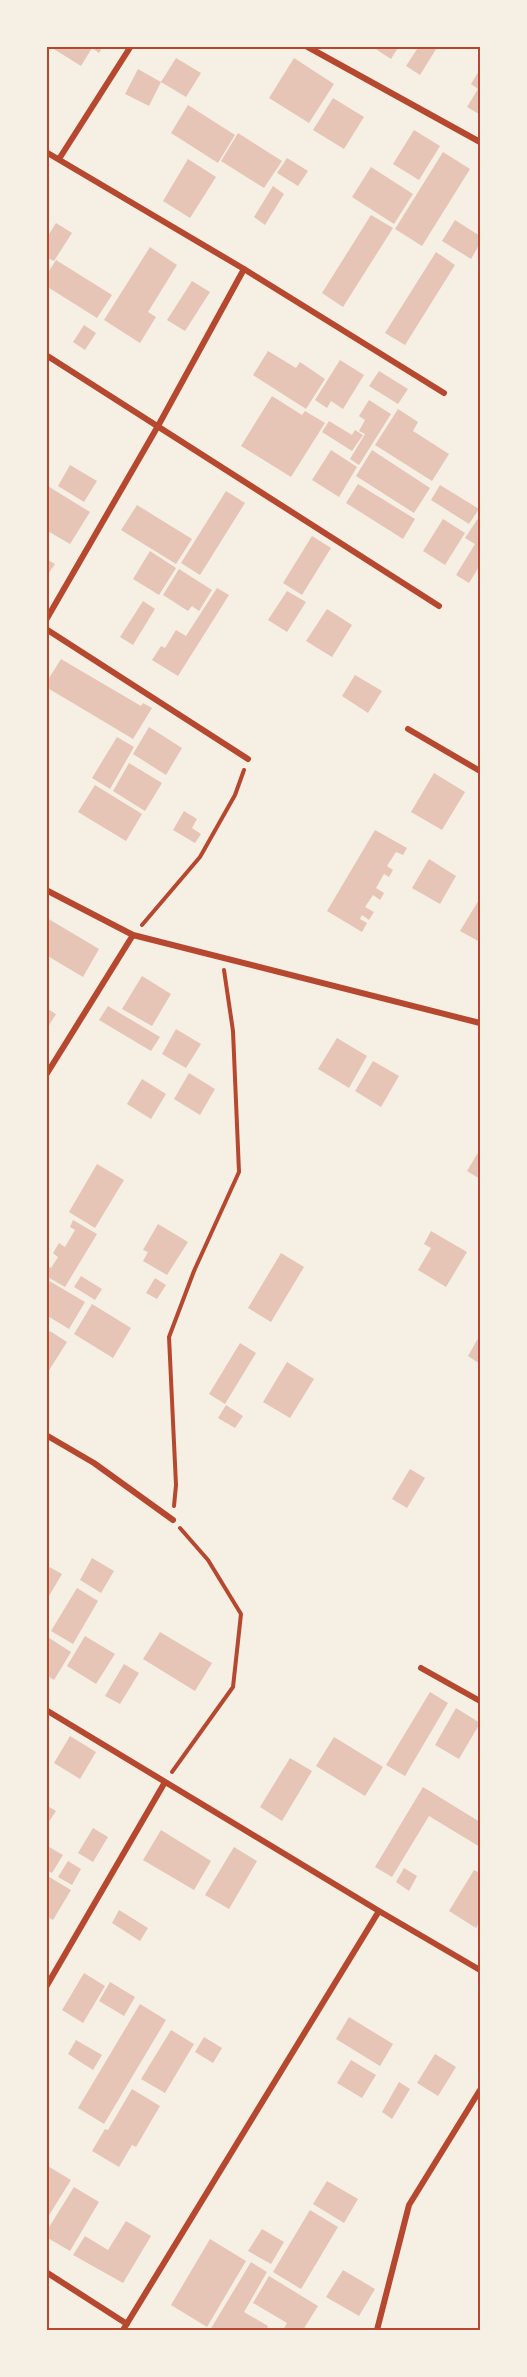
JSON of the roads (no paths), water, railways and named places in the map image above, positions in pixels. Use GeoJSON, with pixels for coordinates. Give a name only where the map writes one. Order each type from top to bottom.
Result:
{"type":"FeatureCollection","features":[{"type":"Feature","properties":{"kind":"street"},"geometry":{"type":"LineString","coordinates":[[59,159],[131,46]]}},
{"type":"Feature","properties":{"kind":"street"},"geometry":{"type":"LineString","coordinates":[[306,46],[480,142]]}},
{"type":"Feature","properties":{"kind":"street"},"geometry":{"type":"LineString","coordinates":[[46,152],[244,269],[444,393]]}},
{"type":"Feature","properties":{"kind":"street"},"geometry":{"type":"LineString","coordinates":[[46,620],[158,426],[244,269]]}},
{"type":"Feature","properties":{"kind":"street"},"geometry":{"type":"LineString","coordinates":[[46,355],[439,606]]}},
{"type":"Feature","properties":{"kind":"street"},"geometry":{"type":"LineString","coordinates":[[46,629],[248,759]]}},
{"type":"Feature","properties":{"kind":"street"},"geometry":{"type":"LineString","coordinates":[[408,729],[480,771]]}},
{"type":"Feature","properties":{"kind":"street"},"geometry":{"type":"LineString","coordinates":[[46,890],[133,935],[480,1023]]}},
{"type":"Feature","properties":{"kind":"street"},"geometry":{"type":"LineString","coordinates":[[46,1075],[133,935]]}},
{"type":"Feature","properties":{"kind":"street"},"geometry":{"type":"LineString","coordinates":[[46,1435],[94,1463],[173,1521]]}},
{"type":"Feature","properties":{"kind":"street"},"geometry":{"type":"LineString","coordinates":[[421,1668],[480,1701]]}},
{"type":"Feature","properties":{"kind":"street"},"geometry":{"type":"LineString","coordinates":[[46,1710],[480,1970]]}},
{"type":"Feature","properties":{"kind":"street"},"geometry":{"type":"LineString","coordinates":[[46,1987],[165,1782]]}},
{"type":"Feature","properties":{"kind":"street"},"geometry":{"type":"LineString","coordinates":[[123,2331],[379,1911]]}},
{"type":"Feature","properties":{"kind":"street"},"geometry":{"type":"LineString","coordinates":[[377,2331],[409,2205],[480,2090]]}},
{"type":"Feature","properties":{"kind":"street"},"geometry":{"type":"LineString","coordinates":[[46,2272],[127,2324]]}}]}
